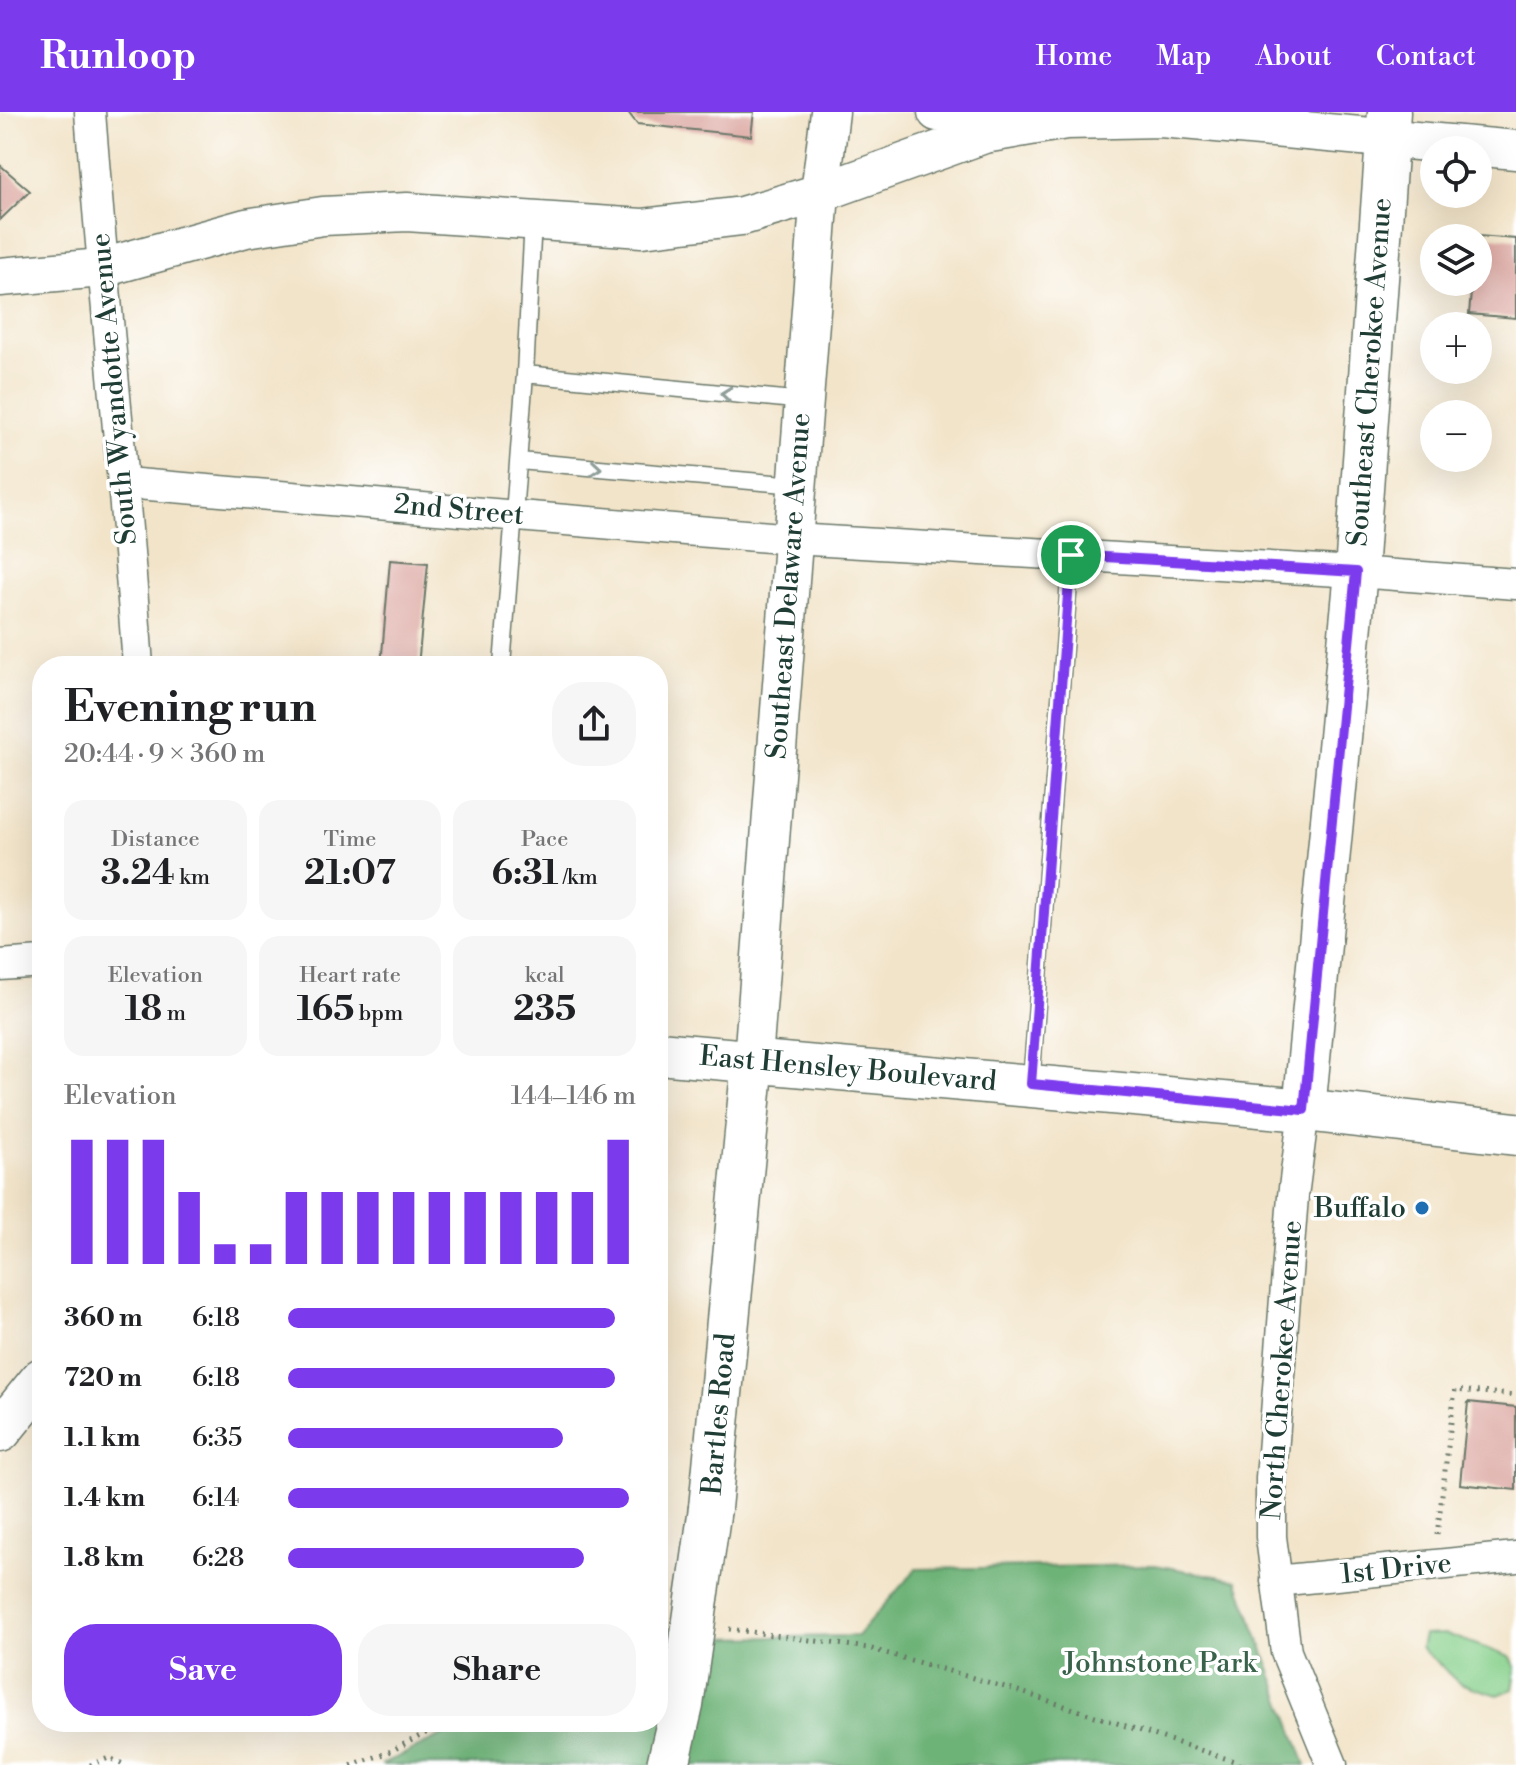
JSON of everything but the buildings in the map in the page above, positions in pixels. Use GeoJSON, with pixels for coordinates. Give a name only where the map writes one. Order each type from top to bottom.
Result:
{"type":"FeatureCollection","features":[{"type":"Feature","properties":{"kind":"main road","name":"Southeast Cherokee Avenue"},"geometry":{"type":"LineString","coordinates":[[1304,1110],[1356,572],[1387,126]]}},
{"type":"Feature","properties":{"kind":"main road","name":"East Hensley Boulevard"},"geometry":{"type":"LineString","coordinates":[[668,1054],[1031,1084],[1516,1134]]}},
{"type":"Feature","properties":{"kind":"main road","name":"Bartles Road"},"geometry":{"type":"LineString","coordinates":[[668,1765],[682,1705],[710,1508],[753,1060]]}},
{"type":"Feature","properties":{"kind":"main road"},"geometry":{"type":"LineString","coordinates":[[0,1431],[32,1391]]}},
{"type":"Feature","properties":{"kind":"street","name":"South Wyandotte Avenue"},"geometry":{"type":"LineString","coordinates":[[90,112],[102,268],[125,483],[137,656]]}},
{"type":"Feature","properties":{"kind":"street","name":"Southeast Delaware Avenue"},"geometry":{"type":"LineString","coordinates":[[753,1060],[820,193],[830,112]]}},
{"type":"Feature","properties":{"kind":"street"},"geometry":{"type":"LineString","coordinates":[[937,112],[1066,120]]}},
{"type":"Feature","properties":{"kind":"street"},"geometry":{"type":"LineString","coordinates":[[0,277],[102,268],[246,228],[323,216],[407,212],[642,228],[742,216],[820,193],[984,134],[1066,120],[1121,116],[1387,126],[1516,150]]}},
{"type":"Feature","properties":{"kind":"street","name":"2nd Street"},"geometry":{"type":"LineString","coordinates":[[125,483],[793,539],[1516,584]]}},
{"type":"Feature","properties":{"kind":"street"},"geometry":{"type":"LineString","coordinates":[[0,965],[32,963]]}},
{"type":"Feature","properties":{"kind":"street","name":"North Cherokee Avenue"},"geometry":{"type":"LineString","coordinates":[[1304,1110],[1293,1196],[1271,1478],[1271,1537],[1286,1652],[1332,1765]]}},
{"type":"Feature","properties":{"kind":"street","name":"1st Drive"},"geometry":{"type":"LineString","coordinates":[[1276,1581],[1516,1557]]}},
{"type":"Feature","properties":{"kind":"lane"},"geometry":{"type":"LineString","coordinates":[[503,656],[519,461],[533,220]]}},
{"type":"Feature","properties":{"kind":"lane"},"geometry":{"type":"LineString","coordinates":[[525,374],[804,401]]}},
{"type":"Feature","properties":{"kind":"lane"},"geometry":{"type":"LineString","coordinates":[[519,461],[797,485]]}},
{"type":"Feature","properties":{"kind":"lane"},"geometry":{"type":"LineString","coordinates":[[1031,1084],[1071,555]]}},
{"type":"Feature","properties":{"kind":"path"},"geometry":{"type":"LineString","coordinates":[[1436,1539],[1455,1390],[1516,1395]]}},
{"type":"Feature","properties":{"kind":"path"},"geometry":{"type":"LineString","coordinates":[[718,1627],[868,1648],[1012,1689],[1240,1765]]}},
{"type":"Feature","properties":{"kind":"path"},"geometry":{"type":"LineString","coordinates":[[351,1765],[387,1753],[428,1732]]}},
{"type":"Feature","properties":{"kind":"path"},"geometry":{"type":"LineString","coordinates":[[90,1765],[109,1758],[126,1765]]}},
{"type":"Feature","properties":{"kind":"green space","name":"Johnstone Park"},"geometry":{"type":"Polygon","coordinates":[[[1155,1565],[1237,1580],[1306,1765],[381,1765],[450,1732],[668,1732],[668,1644],[710,1638],[857,1636],[916,1569],[1155,1565]]]}},
{"type":"Feature","properties":{"kind":"green space"},"geometry":{"type":"Polygon","coordinates":[[[1446,1634],[1511,1657],[1516,1669],[1513,1689],[1498,1695],[1459,1683],[1421,1648],[1424,1635],[1446,1634]]]}},
{"type":"Feature","properties":{"kind":"place","name":"Buffalo"},"geometry":{"type":"Point","coordinates":[1422,1208]}},
{"type":"Feature","properties":{"kind":"route"},"geometry":{"type":"LineString","coordinates":[[1071,555],[1356,572],[1304,1110],[1031,1084],[1071,555]]}}]}
